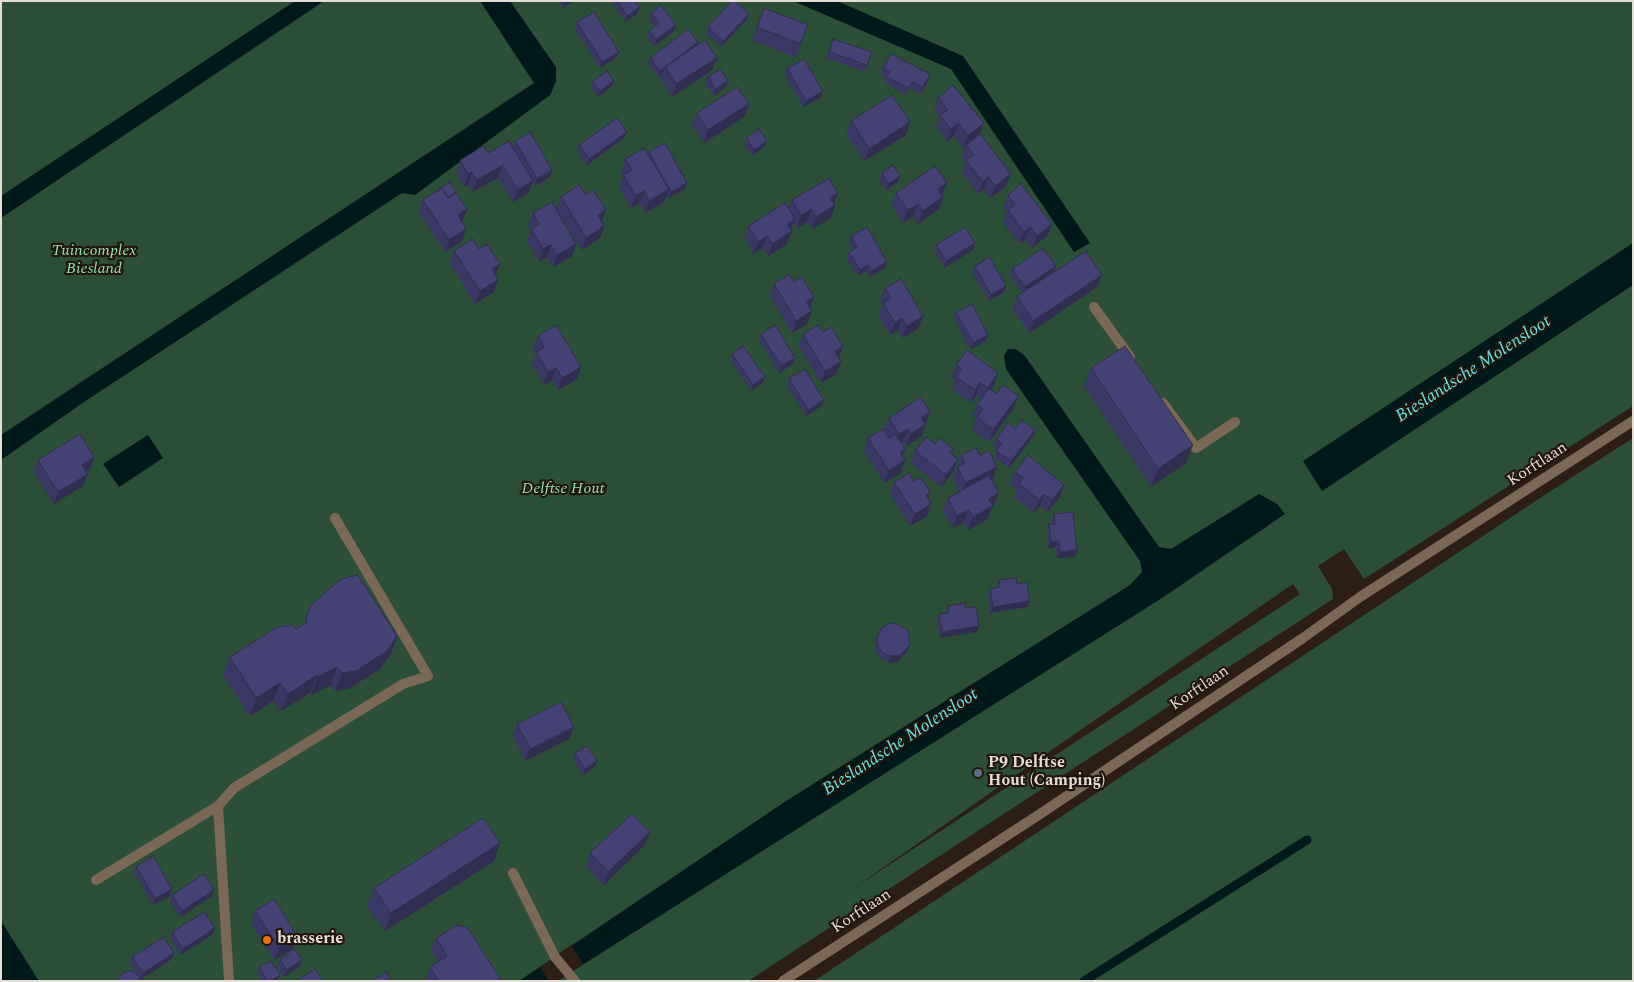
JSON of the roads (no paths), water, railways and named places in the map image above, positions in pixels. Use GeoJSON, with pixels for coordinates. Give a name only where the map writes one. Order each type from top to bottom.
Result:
{"type":"FeatureCollection","features":[{"type":"Feature","properties":{"kind":"street"},"geometry":{"type":"LineString","coordinates":[[1094,307],[1139,370]]}},
{"type":"Feature","properties":{"kind":"street"},"geometry":{"type":"LineString","coordinates":[[1156,393],[1196,448],[1235,422]]}},
{"type":"Feature","properties":{"kind":"street","name":"Korftlaan"},"geometry":{"type":"LineString","coordinates":[[783,981],[1038,816],[1295,644],[1360,597],[1633,421]]}},
{"type":"Feature","properties":{"kind":"street"},"geometry":{"type":"LineString","coordinates":[[96,880],[218,806],[234,788],[403,684],[428,676],[335,518]]}},
{"type":"Feature","properties":{"kind":"street"},"geometry":{"type":"LineString","coordinates":[[218,806],[229,981]]}},
{"type":"Feature","properties":{"kind":"street"},"geometry":{"type":"LineString","coordinates":[[513,873],[555,956],[572,977]]}},
{"type":"Feature","properties":{"kind":"water"},"geometry":{"type":"Polygon","coordinates":[[[295,1],[324,1],[1,218],[1,196],[295,1]]]}},
{"type":"Feature","properties":{"kind":"water"},"geometry":{"type":"Polygon","coordinates":[[[480,1],[510,1],[556,67],[556,81],[550,95],[415,195],[402,193],[84,402],[1,460],[1,435],[534,83],[480,1]]]}},
{"type":"Feature","properties":{"kind":"water"},"geometry":{"type":"Polygon","coordinates":[[[793,1],[837,1],[963,56],[1090,243],[1074,252],[951,69],[793,1]]]}},
{"type":"Feature","properties":{"kind":"water","name":"Bieslandsche Molensloot"},"geometry":{"type":"Polygon","coordinates":[[[1633,243],[1633,285],[1322,491],[1303,461],[1633,243]]]}},
{"type":"Feature","properties":{"kind":"water","name":"Bieslandsche Molensloot"},"geometry":{"type":"Polygon","coordinates":[[[1008,349],[1016,349],[1025,356],[1159,547],[1171,549],[1259,494],[1277,504],[1285,514],[1165,596],[557,981],[519,981],[786,801],[1130,585],[1142,572],[1140,561],[1006,369],[1004,356],[1008,349]]]}},
{"type":"Feature","properties":{"kind":"water"},"geometry":{"type":"Polygon","coordinates":[[[148,435],[163,458],[119,487],[103,464],[148,435]]]}},
{"type":"Feature","properties":{"kind":"water"},"geometry":{"type":"Polygon","coordinates":[[[1,921],[39,981],[1,981],[1,921]]]}},
{"type":"Feature","properties":{"kind":"waterway"},"geometry":{"type":"LineString","coordinates":[[1084,981],[1307,840]]}},
{"type":"Feature","properties":{"kind":"place","name":"P9 Delftse Hout (Camping)"},"geometry":{"type":"Point","coordinates":[978,773]}},
{"type":"Feature","properties":{"kind":"place","name":"brasserie"},"geometry":{"type":"Point","coordinates":[267,940]}},
{"type":"Feature","properties":{"kind":"park label","name":"Tuincomplex Biesland"},"geometry":{"type":"Point","coordinates":[94,261]}},
{"type":"Feature","properties":{"kind":"park label","name":"Delftse Hout"},"geometry":{"type":"Point","coordinates":[563,490]}}]}
